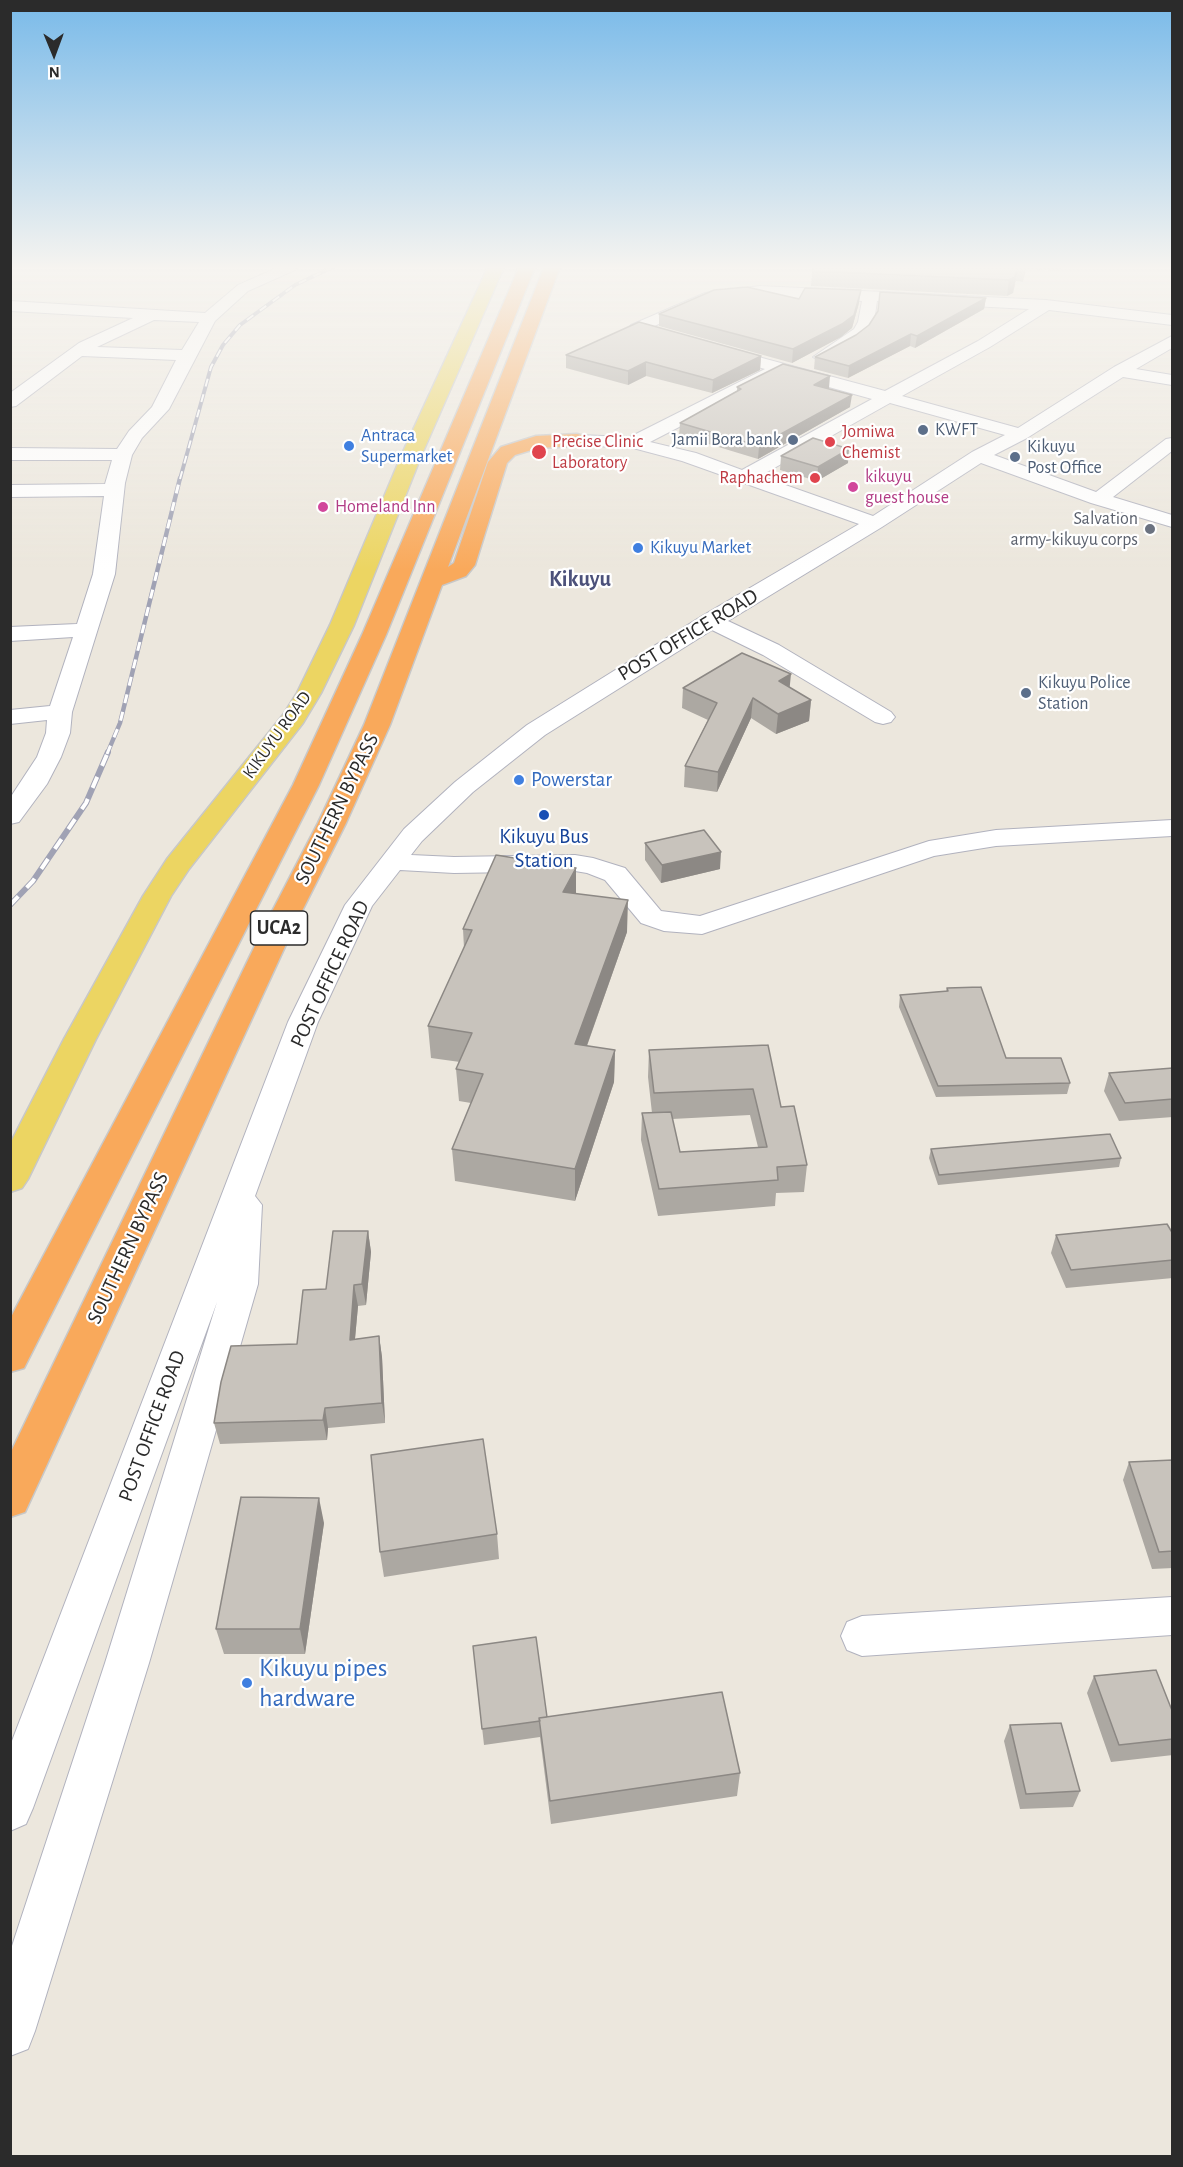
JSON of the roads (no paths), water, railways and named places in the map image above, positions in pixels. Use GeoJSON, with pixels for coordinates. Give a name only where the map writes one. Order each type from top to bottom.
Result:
{"type":"FeatureCollection","features":[{"type":"Feature","properties":{"kind":"highway","name":"SOUTHERN BYPASS"},"geometry":{"type":"LineString","coordinates":[[10,1357],[306,785],[374,635],[485,368]]}},
{"type":"Feature","properties":{"kind":"highway","name":"SOUTHERN BYPASS"},"geometry":{"type":"LineString","coordinates":[[10,1499],[269,948],[332,823],[377,725],[513,368]]}},
{"type":"Feature","properties":{"kind":"highway"},"geometry":{"type":"LineString","coordinates":[[529,368],[513,408],[520,424],[577,440]]}},
{"type":"Feature","properties":{"kind":"highway"},"geometry":{"type":"LineString","coordinates":[[431,581],[458,571],[464,565],[495,468],[508,451],[536,442],[577,440]]}},
{"type":"Feature","properties":{"kind":"main road","name":"KIKUYU ROAD"},"geometry":{"type":"LineString","coordinates":[[10,1179],[80,1039],[157,896],[177,865],[294,718],[309,693],[342,625],[412,454],[451,368]]}},
{"type":"Feature","properties":{"kind":"street"},"geometry":{"type":"LineString","coordinates":[[13,397],[53,368]]}},
{"type":"Feature","properties":{"kind":"street"},"geometry":{"type":"LineString","coordinates":[[10,816],[34,784],[49,757],[58,733],[60,712],[87,630],[107,558],[107,537],[114,490],[123,455],[135,435],[160,409],[180,368]]}},
{"type":"Feature","properties":{"kind":"street"},"geometry":{"type":"LineString","coordinates":[[785,368],[1021,434]]}},
{"type":"Feature","properties":{"kind":"street"},"geometry":{"type":"LineString","coordinates":[[743,477],[939,368]]}},
{"type":"Feature","properties":{"kind":"street","name":"POST OFFICE ROAD"},"geometry":{"type":"LineString","coordinates":[[10,1808],[303,1022],[359,905],[392,862],[413,835],[464,787],[536,730],[1125,368]]}},
{"type":"Feature","properties":{"kind":"street"},"geometry":{"type":"LineString","coordinates":[[633,443],[788,369]]}},
{"type":"Feature","properties":{"kind":"street"},"geometry":{"type":"LineString","coordinates":[[1120,371],[1173,380]]}},
{"type":"Feature","properties":{"kind":"street"},"geometry":{"type":"LineString","coordinates":[[577,440],[633,443],[689,457],[875,523]]}},
{"type":"Feature","properties":{"kind":"street"},"geometry":{"type":"LineString","coordinates":[[1098,499],[1173,443]]}},
{"type":"Feature","properties":{"kind":"street"},"geometry":{"type":"LineString","coordinates":[[10,454],[123,455]]}},
{"type":"Feature","properties":{"kind":"street"},"geometry":{"type":"LineString","coordinates":[[979,456],[1098,499],[1173,521]]}},
{"type":"Feature","properties":{"kind":"street"},"geometry":{"type":"LineString","coordinates":[[10,491],[114,490]]}},
{"type":"Feature","properties":{"kind":"street"},"geometry":{"type":"LineString","coordinates":[[710,621],[771,650],[883,717]]}},
{"type":"Feature","properties":{"kind":"street"},"geometry":{"type":"LineString","coordinates":[[10,634],[87,630]]}},
{"type":"Feature","properties":{"kind":"street"},"geometry":{"type":"LineString","coordinates":[[10,717],[60,712]]}},
{"type":"Feature","properties":{"kind":"street"},"geometry":{"type":"LineString","coordinates":[[392,862],[593,866],[615,874],[651,917],[664,922],[702,925],[929,849],[1008,837],[1173,828]]}},
{"type":"Feature","properties":{"kind":"street"},"geometry":{"type":"LineString","coordinates":[[10,2031],[127,1663],[240,1284],[248,1168]]}},
{"type":"Feature","properties":{"kind":"street"},"geometry":{"type":"LineString","coordinates":[[862,1636],[1173,1616]]}},
{"type":"Feature","properties":{"kind":"railway"},"geometry":{"type":"LineString","coordinates":[[180,479],[211,368]]}},
{"type":"Feature","properties":{"kind":"railway"},"geometry":{"type":"LineString","coordinates":[[107,754],[120,723],[180,478]]}},
{"type":"Feature","properties":{"kind":"railway"},"geometry":{"type":"LineString","coordinates":[[10,905],[33,881],[86,803],[108,752]]}},
{"type":"Feature","properties":{"kind":"place","name":"KWFT"},"geometry":{"type":"Point","coordinates":[923,430]}},
{"type":"Feature","properties":{"kind":"place","name":"Jamii Bora bank"},"geometry":{"type":"Point","coordinates":[793,440]}},
{"type":"Feature","properties":{"kind":"place","name":"Jomiwa Chemist"},"geometry":{"type":"Point","coordinates":[830,442]}},
{"type":"Feature","properties":{"kind":"place","name":"Antraca Supermarket"},"geometry":{"type":"Point","coordinates":[349,446]}},
{"type":"Feature","properties":{"kind":"place","name":"Precise Clinic Laboratory"},"geometry":{"type":"Point","coordinates":[539,452]}},
{"type":"Feature","properties":{"kind":"place","name":"Kikuyu Post Office"},"geometry":{"type":"Point","coordinates":[1015,457]}},
{"type":"Feature","properties":{"kind":"place","name":"Raphachem"},"geometry":{"type":"Point","coordinates":[815,478]}},
{"type":"Feature","properties":{"kind":"place","name":"kikuyu guest house"},"geometry":{"type":"Point","coordinates":[853,487]}},
{"type":"Feature","properties":{"kind":"place","name":"Homeland Inn"},"geometry":{"type":"Point","coordinates":[323,507]}},
{"type":"Feature","properties":{"kind":"place","name":"Salvation army-kikuyu corps"},"geometry":{"type":"Point","coordinates":[1150,529]}},
{"type":"Feature","properties":{"kind":"place","name":"Kikuyu Market"},"geometry":{"type":"Point","coordinates":[638,548]}},
{"type":"Feature","properties":{"kind":"place","name":"Kikuyu Police Station"},"geometry":{"type":"Point","coordinates":[1026,693]}},
{"type":"Feature","properties":{"kind":"place","name":"Powerstar"},"geometry":{"type":"Point","coordinates":[519,780]}},
{"type":"Feature","properties":{"kind":"place","name":"Kikuyu Bus Station"},"geometry":{"type":"Point","coordinates":[544,815]}},
{"type":"Feature","properties":{"kind":"place","name":"Kikuyu pipes hardware"},"geometry":{"type":"Point","coordinates":[247,1683]}},
{"type":"Feature","properties":{"kind":"district","name":"Kikuyu"},"geometry":{"type":"Point","coordinates":[580,579]}}]}
